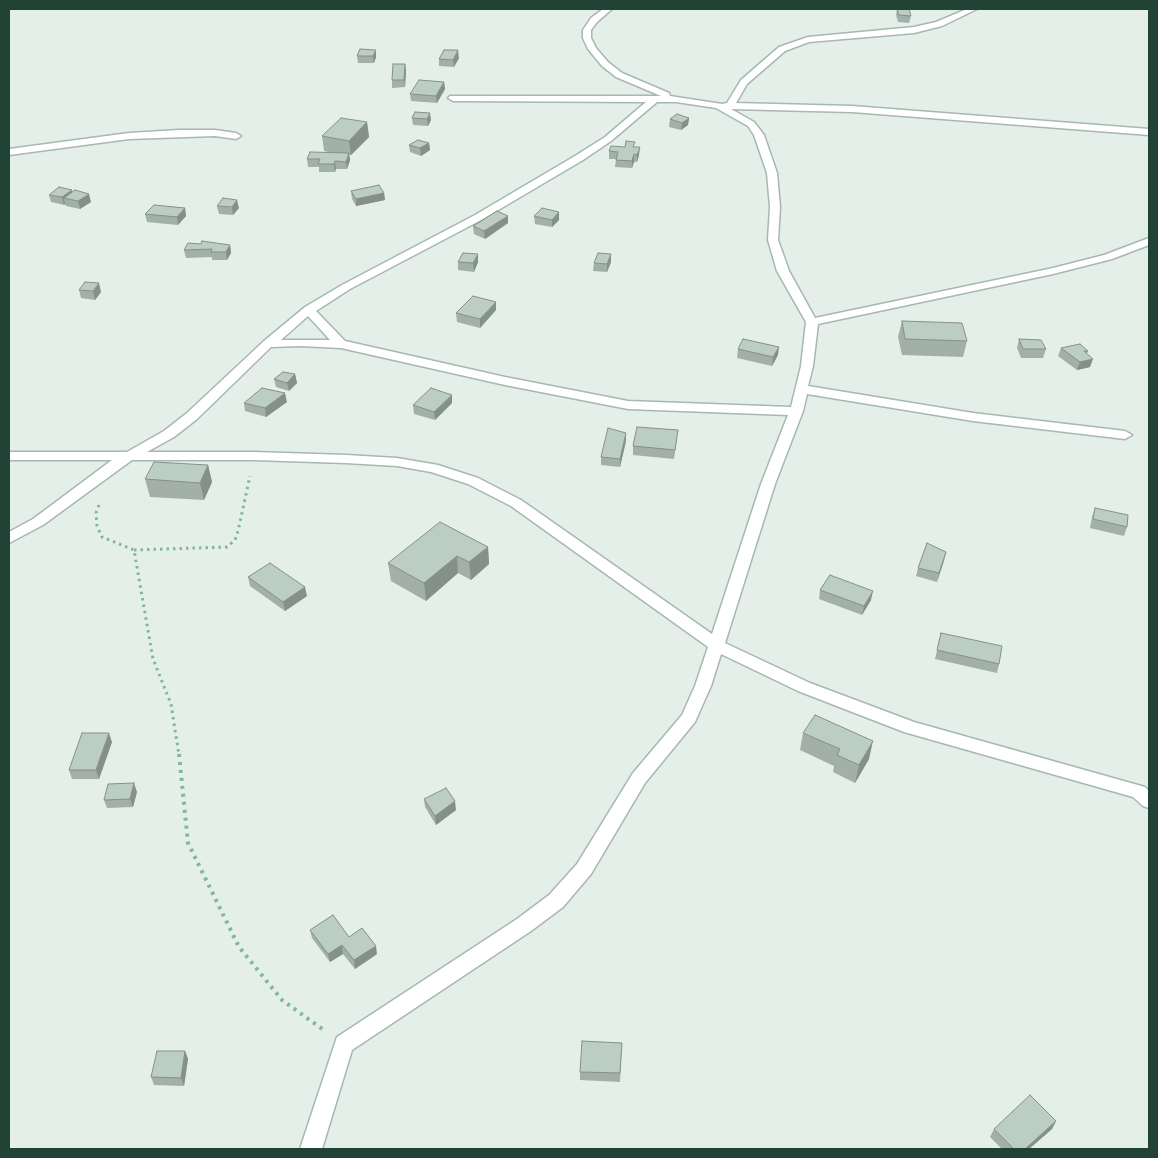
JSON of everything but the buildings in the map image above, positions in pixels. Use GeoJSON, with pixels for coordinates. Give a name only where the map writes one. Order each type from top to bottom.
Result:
{"type":"FeatureCollection","features":[{"type":"Feature","properties":{"kind":"street"},"geometry":{"type":"LineString","coordinates":[[608,9],[594,20],[587,30],[587,38],[592,49],[605,64],[619,75],[676,99]]}},
{"type":"Feature","properties":{"kind":"street"},"geometry":{"type":"LineString","coordinates":[[724,106],[744,82],[782,49],[816,39],[914,30],[939,24],[972,9]]}},
{"type":"Feature","properties":{"kind":"street"},"geometry":{"type":"LineString","coordinates":[[453,98],[656,98],[724,106],[852,109],[1149,132]]}},
{"type":"Feature","properties":{"kind":"street"},"geometry":{"type":"LineString","coordinates":[[9,538],[38,522],[117,463],[169,434],[192,416],[268,344],[309,310],[346,287],[479,217],[579,158],[608,138],[656,98]]}},
{"type":"Feature","properties":{"kind":"street"},"geometry":{"type":"LineString","coordinates":[[311,1149],[344,1044],[524,925],[556,900],[584,869],[639,778],[689,718],[703,686],[768,484],[796,411],[807,366],[812,322],[783,271],[773,240],[775,207],[772,173],[760,135],[752,124],[724,106]]}},
{"type":"Feature","properties":{"kind":"street"},"geometry":{"type":"LineString","coordinates":[[9,152],[129,136],[215,133],[236,136]]}},
{"type":"Feature","properties":{"kind":"street"},"geometry":{"type":"LineString","coordinates":[[812,322],[1053,271],[1108,257],[1149,241]]}},
{"type":"Feature","properties":{"kind":"street"},"geometry":{"type":"LineString","coordinates":[[309,310],[341,344]]}},
{"type":"Feature","properties":{"kind":"street"},"geometry":{"type":"LineString","coordinates":[[268,344],[300,342],[341,344],[605,401],[661,407],[796,411]]}},
{"type":"Feature","properties":{"kind":"street"},"geometry":{"type":"LineString","coordinates":[[802,389],[974,416],[1124,435]]}},
{"type":"Feature","properties":{"kind":"street"},"geometry":{"type":"LineString","coordinates":[[9,456],[254,456],[397,462],[433,468],[473,481],[516,503],[716,645],[804,687],[910,727],[1146,796]]}},
{"type":"Feature","properties":{"kind":"path"},"geometry":{"type":"LineString","coordinates":[[117,463],[96,512],[97,526],[102,537],[134,550],[227,547],[234,540],[238,531],[254,456]]}},
{"type":"Feature","properties":{"kind":"path"},"geometry":{"type":"LineString","coordinates":[[134,550],[153,659],[171,704],[181,770],[188,843],[239,947],[282,1000],[344,1044]]}}]}
